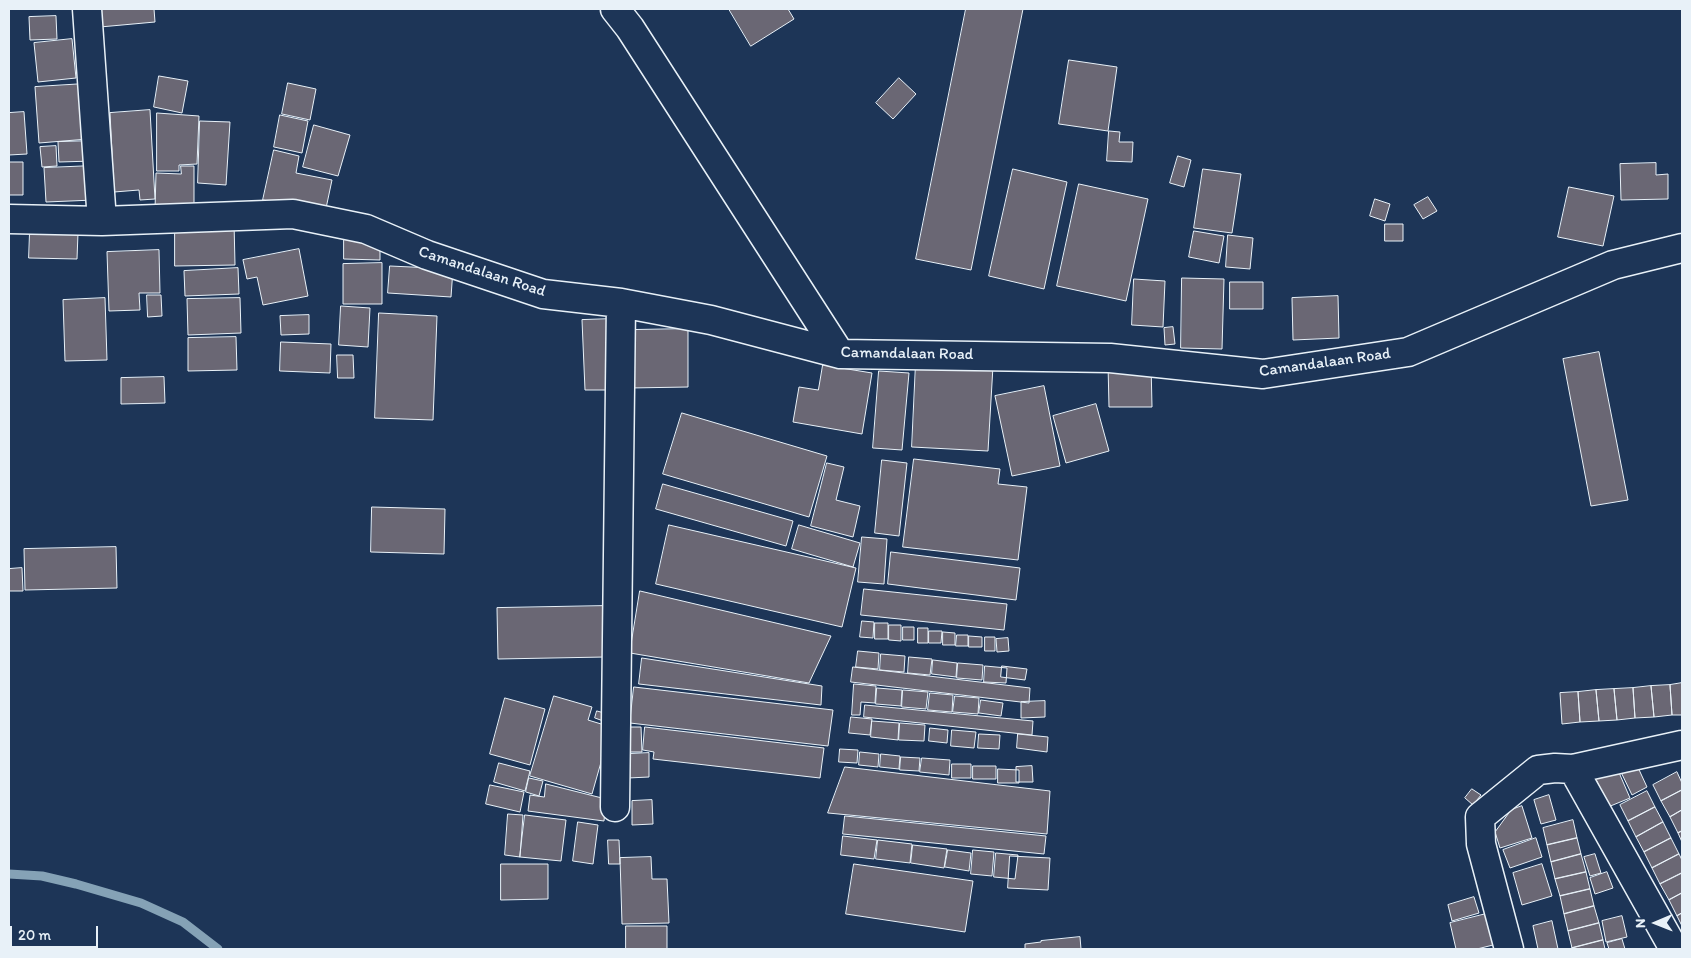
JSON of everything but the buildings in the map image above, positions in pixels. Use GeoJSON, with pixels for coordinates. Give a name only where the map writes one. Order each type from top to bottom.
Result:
{"type":"FeatureCollection","features":[{"type":"Feature","properties":{"kind":"street"},"geometry":{"type":"LineString","coordinates":[[87,9],[102,221]]}},
{"type":"Feature","properties":{"kind":"street"},"geometry":{"type":"LineString","coordinates":[[615,9],[630,28],[840,354]]}},
{"type":"Feature","properties":{"kind":"street","name":"Camandalaan Road"},"geometry":{"type":"LineString","coordinates":[[9,219],[102,221],[293,214],[366,229],[427,255],[543,294],[621,303],[711,320],[840,354],[1110,358],[1263,374],[1408,352],[1613,264],[1682,248]]}},
{"type":"Feature","properties":{"kind":"street"},"geometry":{"type":"LineString","coordinates":[[615,807],[621,303]]}},
{"type":"Feature","properties":{"kind":"street"},"geometry":{"type":"LineString","coordinates":[[1509,949],[1481,844],[1480,817],[1538,770],[1555,768],[1573,769],[1682,746]]}},
{"type":"Feature","properties":{"kind":"street"},"geometry":{"type":"LineString","coordinates":[[1573,769],[1674,949]]}},
{"type":"Feature","properties":{"kind":"waterway"},"geometry":{"type":"LineString","coordinates":[[9,874],[42,876],[141,903],[183,922],[218,949]]}}]}
